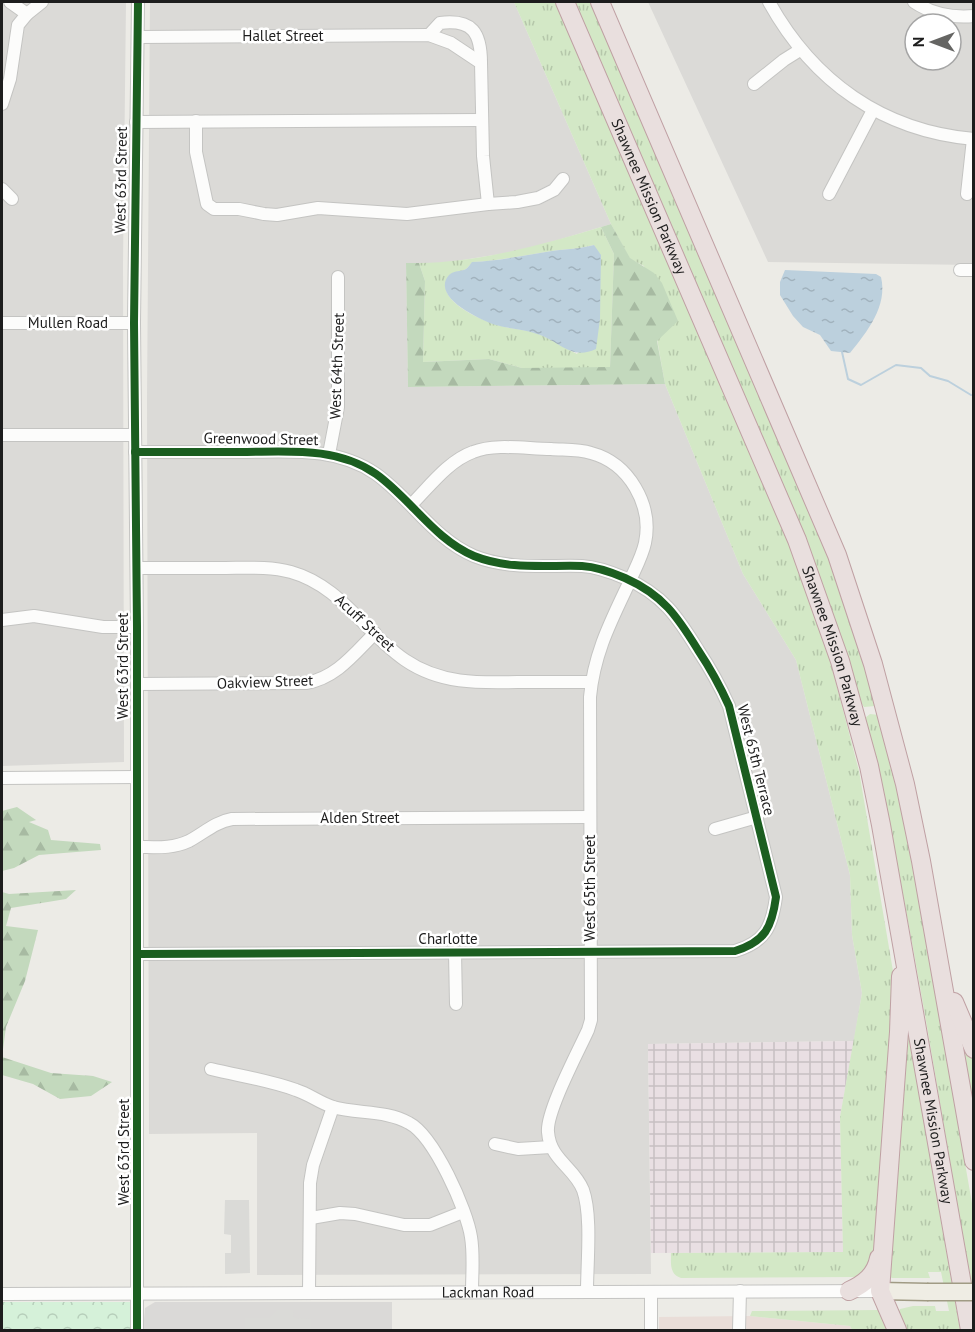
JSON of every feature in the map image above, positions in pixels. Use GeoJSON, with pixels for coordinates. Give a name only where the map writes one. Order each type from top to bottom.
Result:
{"type":"FeatureCollection","features":[{"type":"Feature","properties":{"kind":"highway","name":"Shawnee Mission Parkway"},"geometry":{"type":"LineString","coordinates":[[565,2],[797,540],[840,661],[869,766],[902,939],[970,1330]]}},
{"type":"Feature","properties":{"kind":"highway","name":"Shawnee Mission Parkway"},"geometry":{"type":"LineString","coordinates":[[600,2],[837,555],[873,664],[905,784],[921,861],[974,1161]]}},
{"type":"Feature","properties":{"kind":"highway"},"geometry":{"type":"LineString","coordinates":[[897,1330],[880,1291],[899,1032],[902,939]]}},
{"type":"Feature","properties":{"kind":"highway"},"geometry":{"type":"LineString","coordinates":[[940,970],[974,1049]]}},
{"type":"Feature","properties":{"kind":"highway"},"geometry":{"type":"LineString","coordinates":[[849,1291],[866,1282],[876,1269],[885,1224]]}},
{"type":"Feature","properties":{"kind":"main road","name":"Lackman Road"},"geometry":{"type":"LineString","coordinates":[[880,1291],[974,1292]]}},
{"type":"Feature","properties":{"kind":"street"},"geometry":{"type":"LineString","coordinates":[[10,2],[27,14]]}},
{"type":"Feature","properties":{"kind":"street"},"geometry":{"type":"LineString","coordinates":[[2,104],[10,79],[18,25],[42,2]]}},
{"type":"Feature","properties":{"kind":"street","name":"West 63rd Street"},"geometry":{"type":"LineString","coordinates":[[137,1330],[137,627],[134,323],[138,2]]}},
{"type":"Feature","properties":{"kind":"street"},"geometry":{"type":"LineString","coordinates":[[769,2],[800,50],[846,93],[873,110],[916,127],[973,139],[967,194]]}},
{"type":"Feature","properties":{"kind":"street"},"geometry":{"type":"LineString","coordinates":[[914,2],[941,14],[974,16]]}},
{"type":"Feature","properties":{"kind":"street","name":"Hallet Street"},"geometry":{"type":"LineString","coordinates":[[429,35],[440,22],[452,21],[474,30],[480,41],[483,156],[488,204]]}},
{"type":"Feature","properties":{"kind":"street","name":"Hallet Street"},"geometry":{"type":"LineString","coordinates":[[138,37],[429,35],[451,43],[481,63]]}},
{"type":"Feature","properties":{"kind":"street"},"geometry":{"type":"LineString","coordinates":[[754,84],[800,50]]}},
{"type":"Feature","properties":{"kind":"street"},"geometry":{"type":"LineString","coordinates":[[829,194],[873,110]]}},
{"type":"Feature","properties":{"kind":"street"},"geometry":{"type":"LineString","coordinates":[[136,122],[482,120]]}},
{"type":"Feature","properties":{"kind":"street"},"geometry":{"type":"LineString","coordinates":[[196,121],[196,152],[199,171],[207,204],[214,209],[238,209],[277,215],[318,208],[406,214],[538,198],[554,190],[563,179]]}},
{"type":"Feature","properties":{"kind":"street"},"geometry":{"type":"LineString","coordinates":[[2,189],[12,199]]}},
{"type":"Feature","properties":{"kind":"street"},"geometry":{"type":"LineString","coordinates":[[960,270],[974,270]]}},
{"type":"Feature","properties":{"kind":"street","name":"West 64th Street"},"geometry":{"type":"LineString","coordinates":[[329,454],[338,407],[338,277]]}},
{"type":"Feature","properties":{"kind":"street","name":"Mullen Road"},"geometry":{"type":"LineString","coordinates":[[2,323],[134,323]]}},
{"type":"Feature","properties":{"kind":"street"},"geometry":{"type":"LineString","coordinates":[[2,435],[135,435]]}},
{"type":"Feature","properties":{"kind":"street"},"geometry":{"type":"LineString","coordinates":[[411,505],[453,463],[472,452],[498,448],[593,453],[607,459],[625,474],[638,493],[646,516],[647,530],[641,556],[630,580]]}},
{"type":"Feature","properties":{"kind":"street","name":"Greenwood Street"},"geometry":{"type":"LineString","coordinates":[[135,452],[310,452],[329,454],[344,458],[370,471],[411,505],[444,537],[472,555],[491,562],[509,565],[567,566]]}},
{"type":"Feature","properties":{"kind":"street","name":"West 65th Terrace"},"geometry":{"type":"LineString","coordinates":[[567,566],[600,569],[647,588],[671,609],[720,686],[729,706],[776,897],[774,918],[758,940]]}},
{"type":"Feature","properties":{"kind":"street","name":"Acuff Street"},"geometry":{"type":"LineString","coordinates":[[136,568],[271,568],[291,572],[310,579],[333,593],[404,659],[440,677],[481,682],[591,682]]}},
{"type":"Feature","properties":{"kind":"street","name":"West 65th Street"},"geometry":{"type":"LineString","coordinates":[[551,1148],[548,1133],[550,1117],[591,1020],[591,682],[596,657],[630,580]]}},
{"type":"Feature","properties":{"kind":"street"},"geometry":{"type":"LineString","coordinates":[[2,620],[34,616],[103,627],[137,627]]}},
{"type":"Feature","properties":{"kind":"street","name":"Oakview Street"},"geometry":{"type":"LineString","coordinates":[[137,684],[306,683],[318,681],[340,668],[375,633]]}},
{"type":"Feature","properties":{"kind":"street"},"geometry":{"type":"LineString","coordinates":[[2,778],[137,777]]}},
{"type":"Feature","properties":{"kind":"street","name":"Alden Street"},"geometry":{"type":"LineString","coordinates":[[137,847],[179,845],[210,827],[232,819],[590,817]]}},
{"type":"Feature","properties":{"kind":"street"},"geometry":{"type":"LineString","coordinates":[[715,830],[757,817]]}},
{"type":"Feature","properties":{"kind":"street","name":"Charlotte"},"geometry":{"type":"LineString","coordinates":[[137,954],[726,951],[748,947],[758,940]]}},
{"type":"Feature","properties":{"kind":"street","name":"Charlotte"},"geometry":{"type":"LineString","coordinates":[[455,952],[456,1004]]}},
{"type":"Feature","properties":{"kind":"street"},"geometry":{"type":"LineString","coordinates":[[212,1070],[282,1085],[333,1107],[389,1116],[408,1122],[417,1129],[432,1145],[468,1224],[472,1240],[472,1292]]}},
{"type":"Feature","properties":{"kind":"street"},"geometry":{"type":"LineString","coordinates":[[309,1293],[310,1183],[313,1165],[333,1107]]}},
{"type":"Feature","properties":{"kind":"street"},"geometry":{"type":"LineString","coordinates":[[495,1143],[518,1149],[551,1148],[554,1155],[576,1178],[586,1199],[587,1291]]}},
{"type":"Feature","properties":{"kind":"street"},"geometry":{"type":"LineString","coordinates":[[311,1218],[340,1213],[404,1225],[430,1225],[463,1212]]}},
{"type":"Feature","properties":{"kind":"street"},"geometry":{"type":"LineString","coordinates":[[739,1330],[740,1291]]}},
{"type":"Feature","properties":{"kind":"street","name":"Lackman Road"},"geometry":{"type":"LineString","coordinates":[[2,1294],[880,1291]]}},
{"type":"Feature","properties":{"kind":"street"},"geometry":{"type":"LineString","coordinates":[[651,1292],[651,1330]]}},
{"type":"Feature","properties":{"kind":"shaded area"},"geometry":{"type":"Polygon","coordinates":[[[2,2],[126,2],[123,264],[124,762],[2,766],[2,2]]]}},
{"type":"Feature","properties":{"kind":"shaded area"},"geometry":{"type":"Polygon","coordinates":[[[150,2],[514,2],[611,224],[525,250],[444,263],[406,263],[408,387],[665,384],[743,574],[796,660],[850,875],[852,935],[862,993],[854,1041],[648,1044],[651,1274],[257,1275],[257,1133],[149,1134],[147,399],[150,2]]]}},
{"type":"Feature","properties":{"kind":"shaded area"},"geometry":{"type":"Polygon","coordinates":[[[648,2],[973,2],[973,265],[768,262],[648,2]]]}},
{"type":"Feature","properties":{"kind":"shaded area"},"geometry":{"type":"Polygon","coordinates":[[[854,1041],[840,1117],[843,1252],[651,1253],[648,1044],[854,1041]]]}},
{"type":"Feature","properties":{"kind":"shaded area"},"geometry":{"type":"Polygon","coordinates":[[[225,1200],[249,1200],[250,1273],[225,1274],[225,1253],[231,1253],[231,1235],[224,1234],[225,1200]]]}},
{"type":"Feature","properties":{"kind":"shaded area"},"geometry":{"type":"Polygon","coordinates":[[[155,1302],[392,1302],[392,1330],[143,1330],[145,1308],[155,1302]]]}},
{"type":"Feature","properties":{"kind":"shaded area"},"geometry":{"type":"Polygon","coordinates":[[[277,1310],[293,1310],[294,1318],[311,1319],[311,1330],[245,1330],[245,1318],[269,1318],[277,1310]]]}},
{"type":"Feature","properties":{"kind":"shaded area"},"geometry":{"type":"Polygon","coordinates":[[[750,1316],[850,1326],[852,1330],[659,1330],[659,1317],[750,1316]]]}},
{"type":"Feature","properties":{"kind":"green space"},"geometry":{"type":"Polygon","coordinates":[[[514,2],[555,2],[765,485],[797,565],[831,664],[859,771],[894,977],[894,1004],[874,1264],[857,1277],[681,1278],[674,1274],[672,1268],[671,1253],[843,1252],[840,1117],[862,993],[852,935],[850,875],[796,660],[743,574],[665,384],[644,266],[630,259],[611,224],[514,2]]]}},
{"type":"Feature","properties":{"kind":"green space"},"geometry":{"type":"Polygon","coordinates":[[[574,2],[591,2],[821,533],[877,701],[875,706],[864,707],[861,703],[848,657],[807,540],[574,2]]]}},
{"type":"Feature","properties":{"kind":"green space"},"geometry":{"type":"Polygon","coordinates":[[[611,224],[630,258],[654,273],[662,283],[678,321],[657,341],[665,384],[408,387],[406,263],[419,263],[425,281],[423,362],[489,359],[522,368],[610,367],[614,254],[601,227],[611,224]]]}},
{"type":"Feature","properties":{"kind":"green space"},"geometry":{"type":"Polygon","coordinates":[[[601,227],[614,254],[610,368],[522,368],[489,359],[423,362],[425,281],[419,263],[488,256],[601,227]],[[594,245],[473,262],[466,269],[451,274],[447,279],[446,287],[448,295],[454,302],[470,313],[500,326],[536,333],[577,354],[600,319],[600,274],[594,245]]]}},
{"type":"Feature","properties":{"kind":"green space"},"geometry":{"type":"Polygon","coordinates":[[[870,714],[879,715],[907,831],[973,1209],[973,1300],[911,936],[865,718],[870,714]]]}},
{"type":"Feature","properties":{"kind":"green space"},"geometry":{"type":"Polygon","coordinates":[[[17,807],[36,820],[29,822],[48,830],[51,840],[100,844],[101,850],[39,855],[14,868],[2,871],[2,811],[17,807]]]}},
{"type":"Feature","properties":{"kind":"green space"},"geometry":{"type":"Polygon","coordinates":[[[76,890],[66,899],[11,908],[6,926],[38,930],[25,981],[6,1027],[2,1057],[2,892],[9,894],[76,890]]]}},
{"type":"Feature","properties":{"kind":"green space"},"geometry":{"type":"Polygon","coordinates":[[[908,1031],[960,1330],[901,1330],[898,1313],[900,1309],[913,1306],[935,1306],[936,1311],[949,1311],[941,1272],[928,1272],[930,1278],[892,1278],[888,1276],[908,1031]]]}},
{"type":"Feature","properties":{"kind":"green space"},"geometry":{"type":"Polygon","coordinates":[[[965,1042],[973,1060],[973,1110],[962,1043],[965,1042]]]}},
{"type":"Feature","properties":{"kind":"green space"},"geometry":{"type":"Polygon","coordinates":[[[2,1057],[51,1073],[93,1076],[112,1082],[91,1096],[60,1099],[33,1084],[2,1075],[2,1057]]]}},
{"type":"Feature","properties":{"kind":"green space"},"geometry":{"type":"Polygon","coordinates":[[[2,1302],[130,1302],[130,1330],[2,1330],[2,1302]]]}},
{"type":"Feature","properties":{"kind":"green space"},"geometry":{"type":"Polygon","coordinates":[[[879,1310],[892,1330],[852,1330],[850,1326],[750,1316],[752,1311],[879,1310]]]}},
{"type":"Feature","properties":{"kind":"water"},"geometry":{"type":"Polygon","coordinates":[[[594,245],[601,255],[600,319],[596,349],[587,352],[572,351],[537,334],[489,322],[460,306],[446,291],[445,283],[449,275],[466,269],[472,262],[594,245]]]}},
{"type":"Feature","properties":{"kind":"water"},"geometry":{"type":"Polygon","coordinates":[[[785,270],[876,274],[881,277],[882,298],[875,318],[850,353],[831,351],[820,335],[803,327],[793,316],[780,295],[780,282],[785,270]]]}},
{"type":"Feature","properties":{"kind":"waterway"},"geometry":{"type":"LineString","coordinates":[[842,352],[848,379],[861,385],[896,365],[921,368],[930,376],[948,381],[971,395]]}},
{"type":"Feature","properties":{"kind":"cycle path"},"geometry":{"type":"LineString","coordinates":[[137,1330],[137,627],[134,323],[138,2]]}},
{"type":"Feature","properties":{"kind":"cycle path"},"geometry":{"type":"LineString","coordinates":[[135,452],[311,452],[344,459],[376,474],[447,540],[474,556],[514,565],[594,567],[625,578],[649,592],[676,617],[711,670],[729,706],[776,897],[772,917],[765,932],[754,943],[735,951],[137,954]]}}]}
